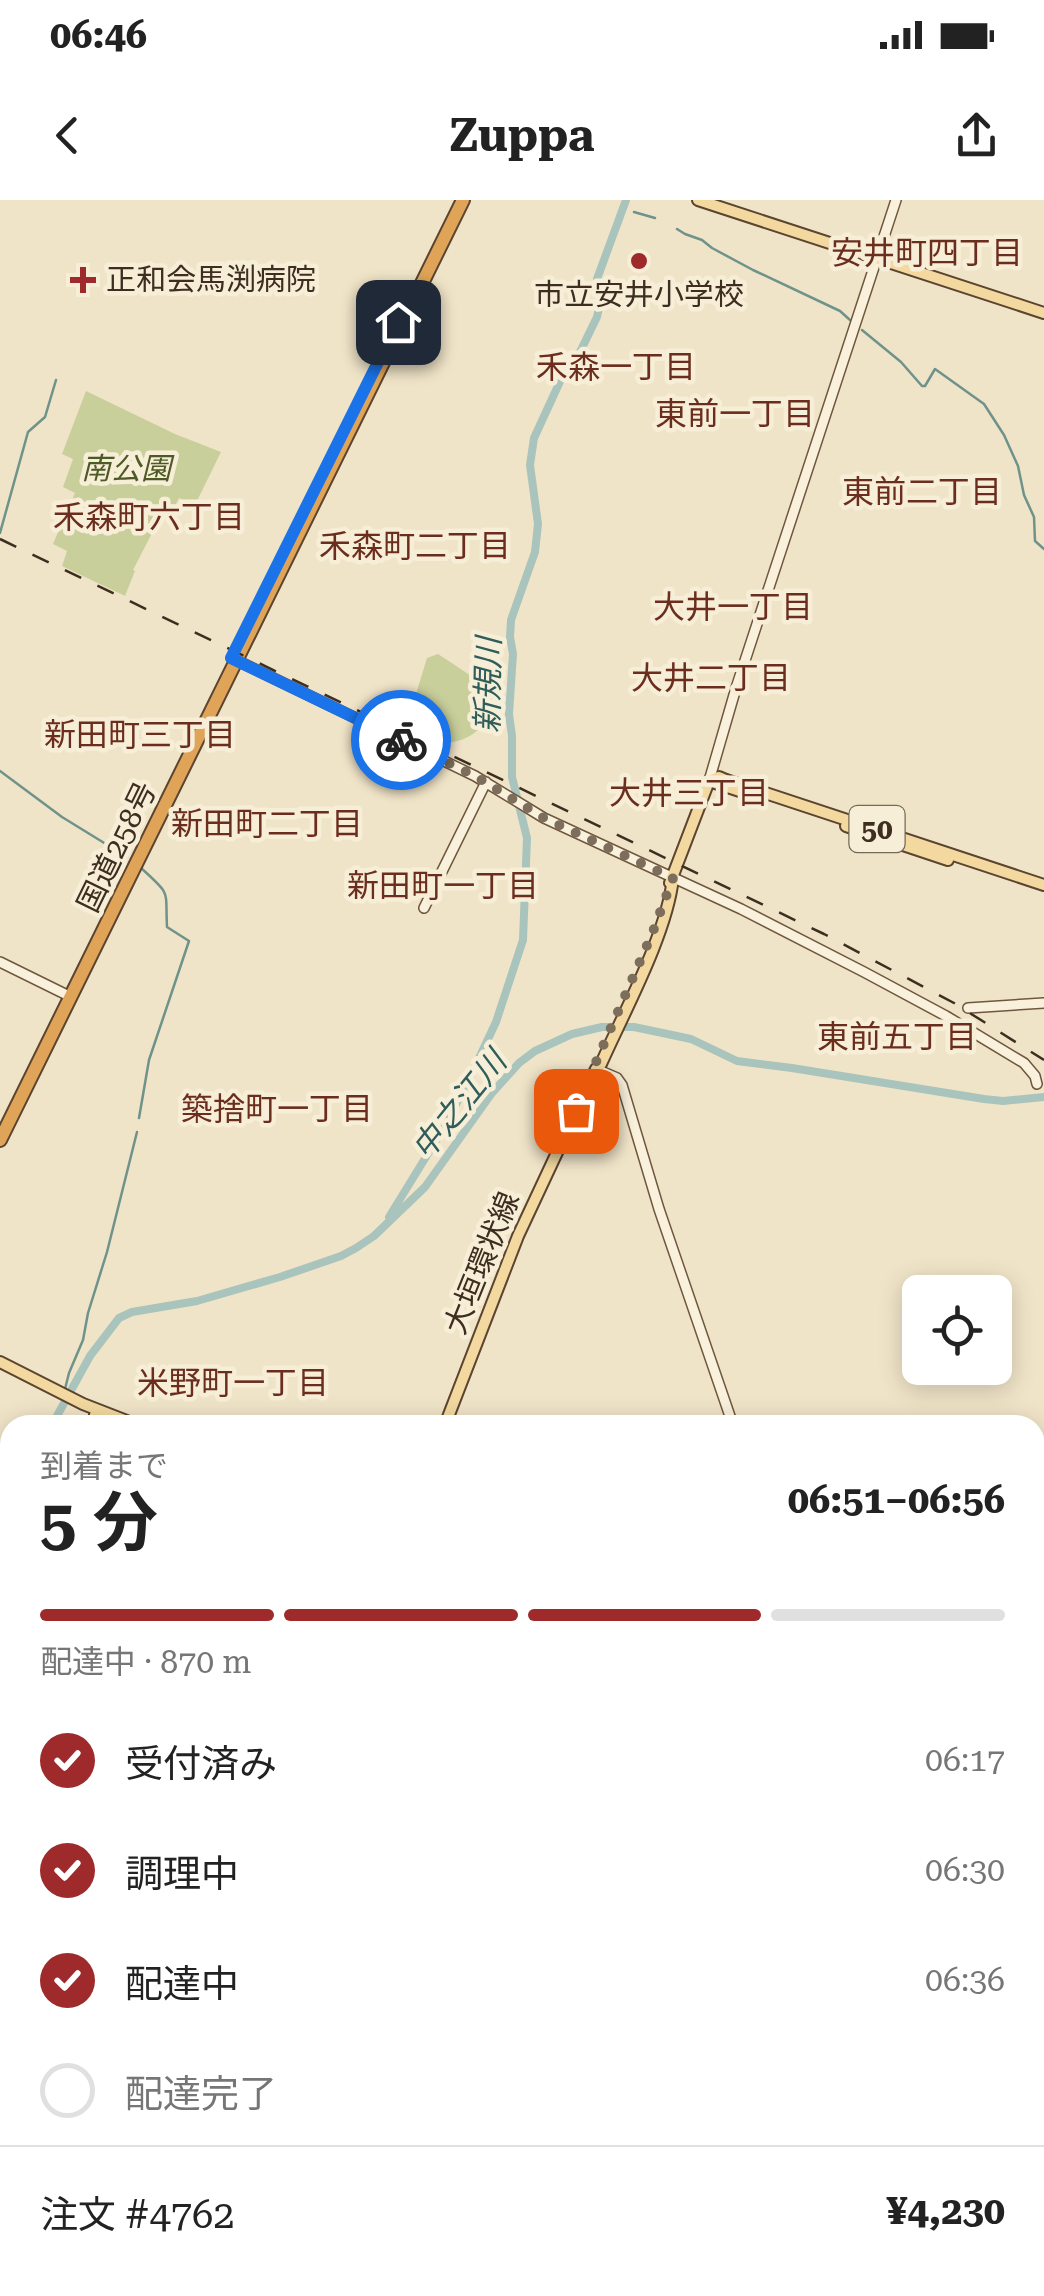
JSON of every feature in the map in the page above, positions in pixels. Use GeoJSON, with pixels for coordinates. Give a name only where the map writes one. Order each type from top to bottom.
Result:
{"type":"FeatureCollection","features":[{"type":"Feature","properties":{"kind":"highway","name":"国道258号"},"geometry":{"type":"LineString","coordinates":[[0,1140],[460,200]]}},
{"type":"Feature","properties":{"kind":"highway","name":"国道258号"},"geometry":{"type":"LineString","coordinates":[[0,1125],[234,660]]}},
{"type":"Feature","properties":{"kind":"main road"},"geometry":{"type":"LineString","coordinates":[[698,200],[1044,313]]}},
{"type":"Feature","properties":{"kind":"main road","name":"50"},"geometry":{"type":"LineString","coordinates":[[709,781],[726,780],[1044,888]]}},
{"type":"Feature","properties":{"kind":"main road","name":"50"},"geometry":{"type":"LineString","coordinates":[[709,781],[1044,888]]}},
{"type":"Feature","properties":{"kind":"main road","name":"大垣環状線"},"geometry":{"type":"LineString","coordinates":[[449,1415],[518,1236],[601,1064],[609,1038],[657,936],[673,878],[709,781]]}},
{"type":"Feature","properties":{"kind":"main road"},"geometry":{"type":"LineString","coordinates":[[0,1365],[99,1415]]}},
{"type":"Feature","properties":{"kind":"main road"},"geometry":{"type":"LineString","coordinates":[[83,1406],[109,1415]]}},
{"type":"Feature","properties":{"kind":"street"},"geometry":{"type":"LineString","coordinates":[[709,781],[737,684],[896,200]]}},
{"type":"Feature","properties":{"kind":"street"},"geometry":{"type":"LineString","coordinates":[[234,660],[486,782],[522,806],[950,1013],[1024,1063],[1037,1084]]}},
{"type":"Feature","properties":{"kind":"street"},"geometry":{"type":"LineString","coordinates":[[715,759],[726,780]]}},
{"type":"Feature","properties":{"kind":"street"},"geometry":{"type":"LineString","coordinates":[[424,908],[486,782]]}},
{"type":"Feature","properties":{"kind":"street"},"geometry":{"type":"LineString","coordinates":[[0,962],[65,994]]}},
{"type":"Feature","properties":{"kind":"street"},"geometry":{"type":"LineString","coordinates":[[968,1008],[1044,1003]]}},
{"type":"Feature","properties":{"kind":"street"},"geometry":{"type":"LineString","coordinates":[[596,1069],[620,1081],[730,1415]]}},
{"type":"Feature","properties":{"kind":"green space","name":"南公園"},"geometry":{"type":"Polygon","coordinates":[[[86,391],[221,452],[195,505],[179,498],[173,510],[165,508],[133,570],[125,596],[62,566],[67,551],[53,544],[75,493],[63,487],[73,459],[62,454],[86,391]]]}},
{"type":"Feature","properties":{"kind":"green space"},"geometry":{"type":"Polygon","coordinates":[[[438,654],[491,689],[491,707],[485,721],[475,733],[447,743],[419,733],[408,720],[427,658],[438,654]]]}},
{"type":"Feature","properties":{"kind":"waterway","name":"新規川"},"geometry":{"type":"LineString","coordinates":[[389,1217],[445,1126],[473,1071],[496,1022],[523,940],[527,838],[512,777],[510,637],[511,620],[535,552],[538,524],[530,465],[534,438],[563,375],[597,317],[597,279],[626,200]]}},
{"type":"Feature","properties":{"kind":"waterway"},"geometry":{"type":"LineString","coordinates":[[634,212],[655,218]]}},
{"type":"Feature","properties":{"kind":"waterway"},"geometry":{"type":"LineString","coordinates":[[677,229],[840,311],[850,320]]}},
{"type":"Feature","properties":{"kind":"waterway"},"geometry":{"type":"LineString","coordinates":[[862,330],[901,362],[922,386],[935,369],[984,404],[1018,466],[1034,517],[1035,541],[1044,549]]}},
{"type":"Feature","properties":{"kind":"waterway"},"geometry":{"type":"LineString","coordinates":[[0,533],[28,432],[45,417],[56,380]]}},
{"type":"Feature","properties":{"kind":"waterway"},"geometry":{"type":"LineString","coordinates":[[0,771],[62,817],[127,857]]}},
{"type":"Feature","properties":{"kind":"waterway"},"geometry":{"type":"LineString","coordinates":[[139,1118],[149,1060],[189,941],[167,927],[165,894],[141,868]]}},
{"type":"Feature","properties":{"kind":"waterway","name":"中之江川"},"geometry":{"type":"LineString","coordinates":[[58,1415],[90,1356],[119,1318],[280,1277],[341,1256],[374,1236],[425,1187],[492,1093],[519,1063],[572,1034],[602,1027],[634,1027],[691,1039],[737,1061],[984,1099],[1044,1097]]}},
{"type":"Feature","properties":{"kind":"waterway"},"geometry":{"type":"LineString","coordinates":[[65,1389],[83,1340],[137,1132]]}},
{"type":"Feature","properties":{"kind":"waterway","name":"中之江川"},"geometry":{"type":"LineString","coordinates":[[61,1412],[64,1397]]}},
{"type":"Feature","properties":{"kind":"railway"},"geometry":{"type":"LineString","coordinates":[[0,539],[824,934],[954,1003],[1044,1060]]}},
{"type":"Feature","properties":{"kind":"way so far"},"geometry":{"type":"LineString","coordinates":[[401,740],[475,776],[544,818],[673,878],[576,1111]]}},
{"type":"Feature","properties":{"kind":"place","name":"市立安井小学校"},"geometry":{"type":"Point","coordinates":[639,261]}},
{"type":"Feature","properties":{"kind":"place","name":"正和会馬渕病院"},"geometry":{"type":"Point","coordinates":[83,280]}},
{"type":"Feature","properties":{"kind":"district","name":"安井町四丁目"},"geometry":{"type":"Point","coordinates":[927,253]}},
{"type":"Feature","properties":{"kind":"district","name":"禾森一丁目"},"geometry":{"type":"Point","coordinates":[616,367]}},
{"type":"Feature","properties":{"kind":"district","name":"東前一丁目"},"geometry":{"type":"Point","coordinates":[735,414]}},
{"type":"Feature","properties":{"kind":"district","name":"東前二丁目"},"geometry":{"type":"Point","coordinates":[922,492]}},
{"type":"Feature","properties":{"kind":"district","name":"禾森町六丁目"},"geometry":{"type":"Point","coordinates":[149,517]}},
{"type":"Feature","properties":{"kind":"district","name":"禾森町二丁目"},"geometry":{"type":"Point","coordinates":[415,546]}},
{"type":"Feature","properties":{"kind":"district","name":"大井一丁目"},"geometry":{"type":"Point","coordinates":[733,607]}},
{"type":"Feature","properties":{"kind":"district","name":"大井二丁目"},"geometry":{"type":"Point","coordinates":[711,678]}},
{"type":"Feature","properties":{"kind":"district","name":"新田町三丁目"},"geometry":{"type":"Point","coordinates":[140,735]}},
{"type":"Feature","properties":{"kind":"district","name":"大井三丁目"},"geometry":{"type":"Point","coordinates":[689,793]}},
{"type":"Feature","properties":{"kind":"district","name":"新田町二丁目"},"geometry":{"type":"Point","coordinates":[267,824]}},
{"type":"Feature","properties":{"kind":"district","name":"新田町一丁目"},"geometry":{"type":"Point","coordinates":[443,886]}},
{"type":"Feature","properties":{"kind":"district","name":"東前五丁目"},"geometry":{"type":"Point","coordinates":[897,1037]}},
{"type":"Feature","properties":{"kind":"district","name":"築捨町一丁目"},"geometry":{"type":"Point","coordinates":[277,1109]}},
{"type":"Feature","properties":{"kind":"district","name":"米野町一丁目"},"geometry":{"type":"Point","coordinates":[233,1383]}},
{"type":"Feature","properties":{"kind":"route"},"geometry":{"type":"LineString","coordinates":[[398,322],[231,658],[401,740]]}}]}
